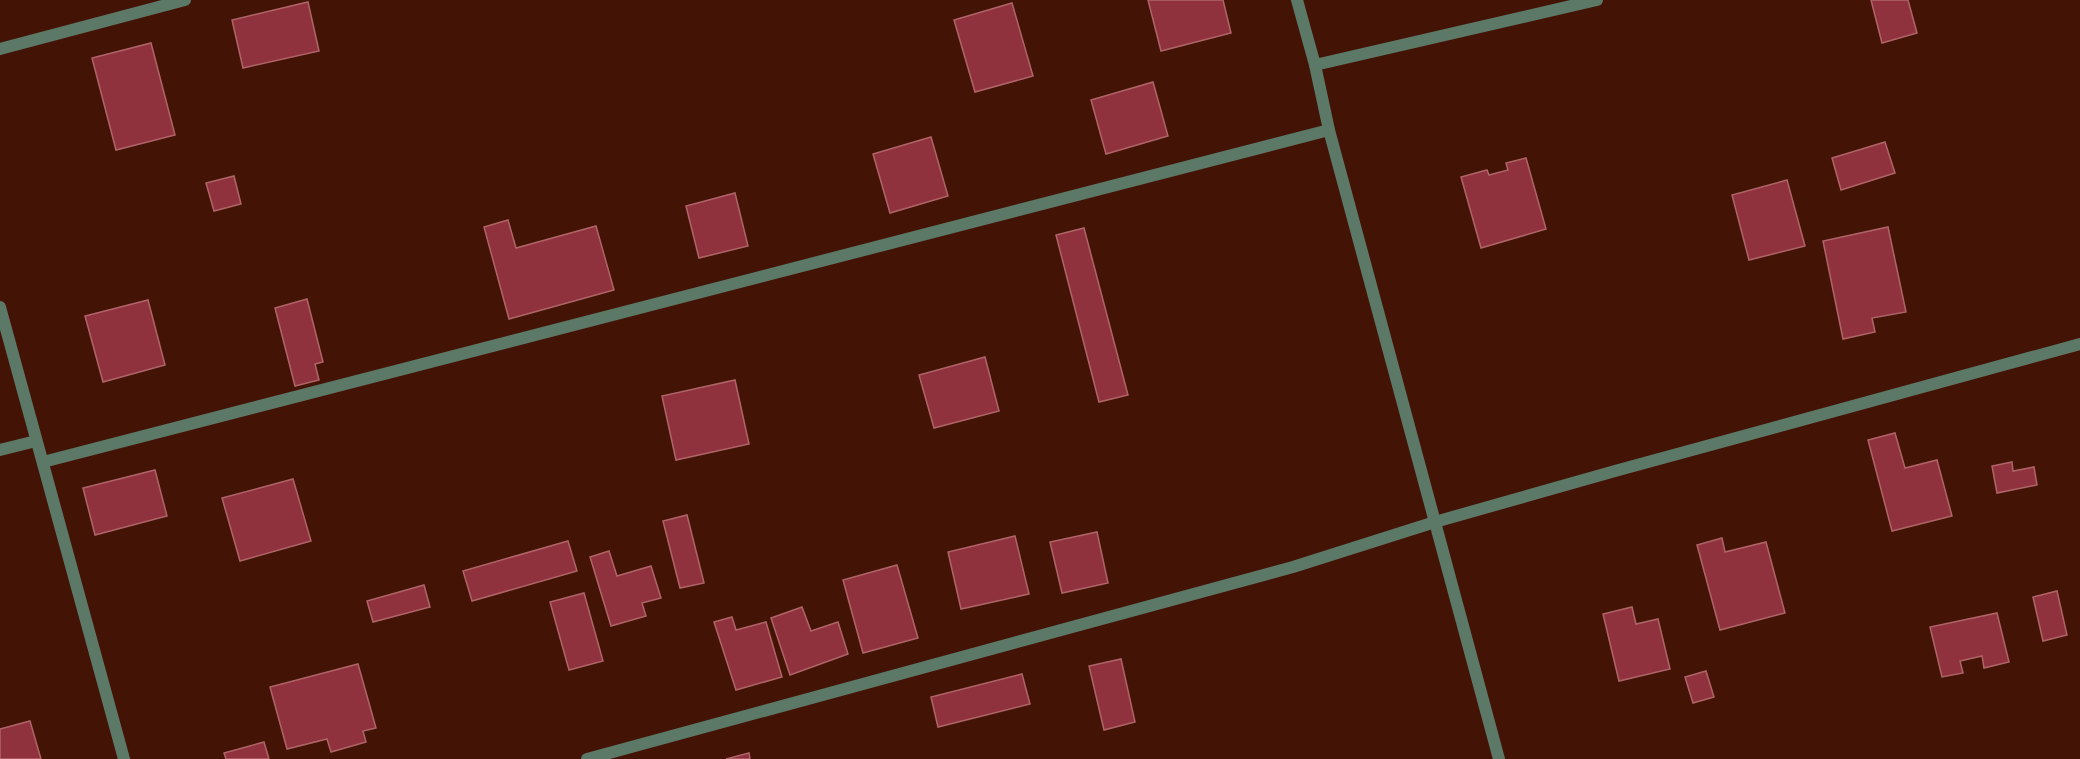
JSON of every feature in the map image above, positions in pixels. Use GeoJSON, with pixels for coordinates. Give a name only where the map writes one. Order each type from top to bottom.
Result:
{"type":"FeatureCollection","features":[{"type":"Feature","properties":{"kind":"street"},"geometry":{"type":"LineString","coordinates":[[0,49],[185,0]]}},
{"type":"Feature","properties":{"kind":"street"},"geometry":{"type":"LineString","coordinates":[[1298,0],[1316,65],[1329,130],[1499,759]]}},
{"type":"Feature","properties":{"kind":"street"},"geometry":{"type":"LineString","coordinates":[[1316,65],[1597,0]]}},
{"type":"Feature","properties":{"kind":"street"},"geometry":{"type":"LineString","coordinates":[[43,462],[1329,130]]}},
{"type":"Feature","properties":{"kind":"street"},"geometry":{"type":"LineString","coordinates":[[0,307],[123,759]]}},
{"type":"Feature","properties":{"kind":"street"},"geometry":{"type":"LineString","coordinates":[[587,759],[1293,567],[1435,522],[2080,344]]}},
{"type":"Feature","properties":{"kind":"street"},"geometry":{"type":"LineString","coordinates":[[0,450],[36,441]]}},
{"type":"Feature","properties":{"kind":"building"},"geometry":{"type":"Polygon","coordinates":[[[1148,0],[1223,0],[1231,33],[1161,51],[1148,0]]]}},
{"type":"Feature","properties":{"kind":"building"},"geometry":{"type":"Polygon","coordinates":[[[1871,0],[1908,0],[1917,33],[1882,43],[1871,0]]]}},
{"type":"Feature","properties":{"kind":"building"},"geometry":{"type":"Polygon","coordinates":[[[308,2],[319,51],[243,68],[232,20],[308,2]]]}},
{"type":"Feature","properties":{"kind":"building"},"geometry":{"type":"Polygon","coordinates":[[[1012,3],[1033,76],[975,92],[954,20],[1012,3]]]}},
{"type":"Feature","properties":{"kind":"building"},"geometry":{"type":"Polygon","coordinates":[[[151,43],[175,135],[116,150],[92,58],[151,43]]]}},
{"type":"Feature","properties":{"kind":"building"},"geometry":{"type":"Polygon","coordinates":[[[1153,82],[1168,136],[1106,154],[1091,100],[1153,82]]]}},
{"type":"Feature","properties":{"kind":"building"},"geometry":{"type":"Polygon","coordinates":[[[931,137],[948,196],[890,213],[873,154],[931,137]]]}},
{"type":"Feature","properties":{"kind":"building"},"geometry":{"type":"Polygon","coordinates":[[[1885,142],[1895,173],[1841,190],[1832,158],[1885,142]]]}},
{"type":"Feature","properties":{"kind":"building"},"geometry":{"type":"Polygon","coordinates":[[[1526,158],[1546,229],[1481,248],[1461,177],[1487,170],[1489,175],[1508,170],[1506,163],[1526,158]]]}},
{"type":"Feature","properties":{"kind":"building"},"geometry":{"type":"Polygon","coordinates":[[[234,176],[241,204],[214,211],[206,183],[234,176]]]}},
{"type":"Feature","properties":{"kind":"building"},"geometry":{"type":"Polygon","coordinates":[[[1787,180],[1805,246],[1749,260],[1732,195],[1787,180]]]}},
{"type":"Feature","properties":{"kind":"building"},"geometry":{"type":"Polygon","coordinates":[[[735,193],[748,246],[699,258],[686,206],[735,193]]]}},
{"type":"Feature","properties":{"kind":"building"},"geometry":{"type":"Polygon","coordinates":[[[508,220],[516,248],[596,226],[614,290],[509,319],[484,227],[508,220]]]}},
{"type":"Feature","properties":{"kind":"building"},"geometry":{"type":"Polygon","coordinates":[[[1888,227],[1906,312],[1872,318],[1875,332],[1843,339],[1823,241],[1888,227]]]}},
{"type":"Feature","properties":{"kind":"building"},"geometry":{"type":"Polygon","coordinates":[[[1084,228],[1128,395],[1099,402],[1056,235],[1084,228]]]}},
{"type":"Feature","properties":{"kind":"building"},"geometry":{"type":"Polygon","coordinates":[[[307,299],[323,362],[315,364],[319,380],[295,386],[275,308],[307,299]]]}},
{"type":"Feature","properties":{"kind":"building"},"geometry":{"type":"Polygon","coordinates":[[[148,300],[165,365],[103,382],[85,316],[148,300]]]}},
{"type":"Feature","properties":{"kind":"building"},"geometry":{"type":"Polygon","coordinates":[[[985,357],[999,411],[934,428],[919,375],[985,357]]]}},
{"type":"Feature","properties":{"kind":"building"},"geometry":{"type":"Polygon","coordinates":[[[735,380],[749,444],[676,460],[662,396],[735,380]]]}},
{"type":"Feature","properties":{"kind":"building"},"geometry":{"type":"Polygon","coordinates":[[[1895,433],[1905,468],[1937,460],[1952,516],[1892,531],[1868,440],[1895,433]]]}},
{"type":"Feature","properties":{"kind":"building"},"geometry":{"type":"Polygon","coordinates":[[[2012,462],[2013,471],[2034,467],[2037,485],[1997,493],[1992,466],[2012,462]]]}},
{"type":"Feature","properties":{"kind":"building"},"geometry":{"type":"Polygon","coordinates":[[[155,470],[167,516],[95,535],[83,488],[155,470]]]}},
{"type":"Feature","properties":{"kind":"building"},"geometry":{"type":"Polygon","coordinates":[[[293,479],[311,541],[240,561],[222,498],[293,479]]]}},
{"type":"Feature","properties":{"kind":"building"},"geometry":{"type":"Polygon","coordinates":[[[687,515],[704,583],[680,588],[663,521],[687,515]]]}},
{"type":"Feature","properties":{"kind":"building"},"geometry":{"type":"Polygon","coordinates":[[[1097,532],[1108,583],[1062,593],[1050,542],[1097,532]]]}},
{"type":"Feature","properties":{"kind":"building"},"geometry":{"type":"Polygon","coordinates":[[[1015,536],[1029,594],[961,609],[948,552],[1015,536]]]}},
{"type":"Feature","properties":{"kind":"building"},"geometry":{"type":"Polygon","coordinates":[[[1722,538],[1725,552],[1766,542],[1785,613],[1720,630],[1697,545],[1722,538]]]}},
{"type":"Feature","properties":{"kind":"building"},"geometry":{"type":"Polygon","coordinates":[[[568,541],[577,571],[472,601],[463,571],[568,541]]]}},
{"type":"Feature","properties":{"kind":"building"},"geometry":{"type":"Polygon","coordinates":[[[609,551],[617,576],[651,566],[661,598],[642,603],[646,616],[611,626],[590,557],[609,551]]]}},
{"type":"Feature","properties":{"kind":"building"},"geometry":{"type":"Polygon","coordinates":[[[897,565],[918,638],[863,653],[843,580],[897,565]]]}},
{"type":"Feature","properties":{"kind":"building"},"geometry":{"type":"Polygon","coordinates":[[[424,585],[430,607],[373,622],[367,601],[424,585]]]}},
{"type":"Feature","properties":{"kind":"building"},"geometry":{"type":"Polygon","coordinates":[[[2057,591],[2067,635],[2043,641],[2033,597],[2057,591]]]}},
{"type":"Feature","properties":{"kind":"building"},"geometry":{"type":"Polygon","coordinates":[[[584,593],[603,661],[569,670],[550,602],[584,593]]]}},
{"type":"Feature","properties":{"kind":"building"},"geometry":{"type":"Polygon","coordinates":[[[802,607],[811,631],[838,622],[848,654],[790,675],[771,618],[802,607]]]}},
{"type":"Feature","properties":{"kind":"building"},"geometry":{"type":"Polygon","coordinates":[[[1632,607],[1636,624],[1658,619],[1670,669],[1619,681],[1603,614],[1632,607]]]}},
{"type":"Feature","properties":{"kind":"building"},"geometry":{"type":"Polygon","coordinates":[[[1997,613],[2009,662],[1984,668],[1982,656],[1960,661],[1963,673],[1942,677],[1930,627],[1997,613]]]}},
{"type":"Feature","properties":{"kind":"building"},"geometry":{"type":"Polygon","coordinates":[[[732,617],[736,630],[766,622],[782,677],[736,690],[714,622],[732,617]]]}},
{"type":"Feature","properties":{"kind":"building"},"geometry":{"type":"Polygon","coordinates":[[[1121,659],[1135,722],[1104,730],[1089,666],[1121,659]]]}},
{"type":"Feature","properties":{"kind":"building"},"geometry":{"type":"Polygon","coordinates":[[[358,664],[376,728],[363,731],[366,742],[331,752],[327,739],[287,749],[270,687],[358,664]]]}},
{"type":"Feature","properties":{"kind":"building"},"geometry":{"type":"Polygon","coordinates":[[[1706,671],[1714,697],[1693,703],[1685,677],[1706,671]]]}},
{"type":"Feature","properties":{"kind":"building"},"geometry":{"type":"Polygon","coordinates":[[[1022,674],[1030,704],[938,727],[931,697],[1022,674]]]}},
{"type":"Feature","properties":{"kind":"building"},"geometry":{"type":"Polygon","coordinates":[[[30,721],[41,759],[0,759],[0,729],[30,721]]]}},
{"type":"Feature","properties":{"kind":"building"},"geometry":{"type":"Polygon","coordinates":[[[264,742],[269,759],[226,759],[224,753],[264,742]]]}},
{"type":"Feature","properties":{"kind":"building"},"geometry":{"type":"Polygon","coordinates":[[[749,753],[750,759],[726,759],[749,753]]]}}]}
